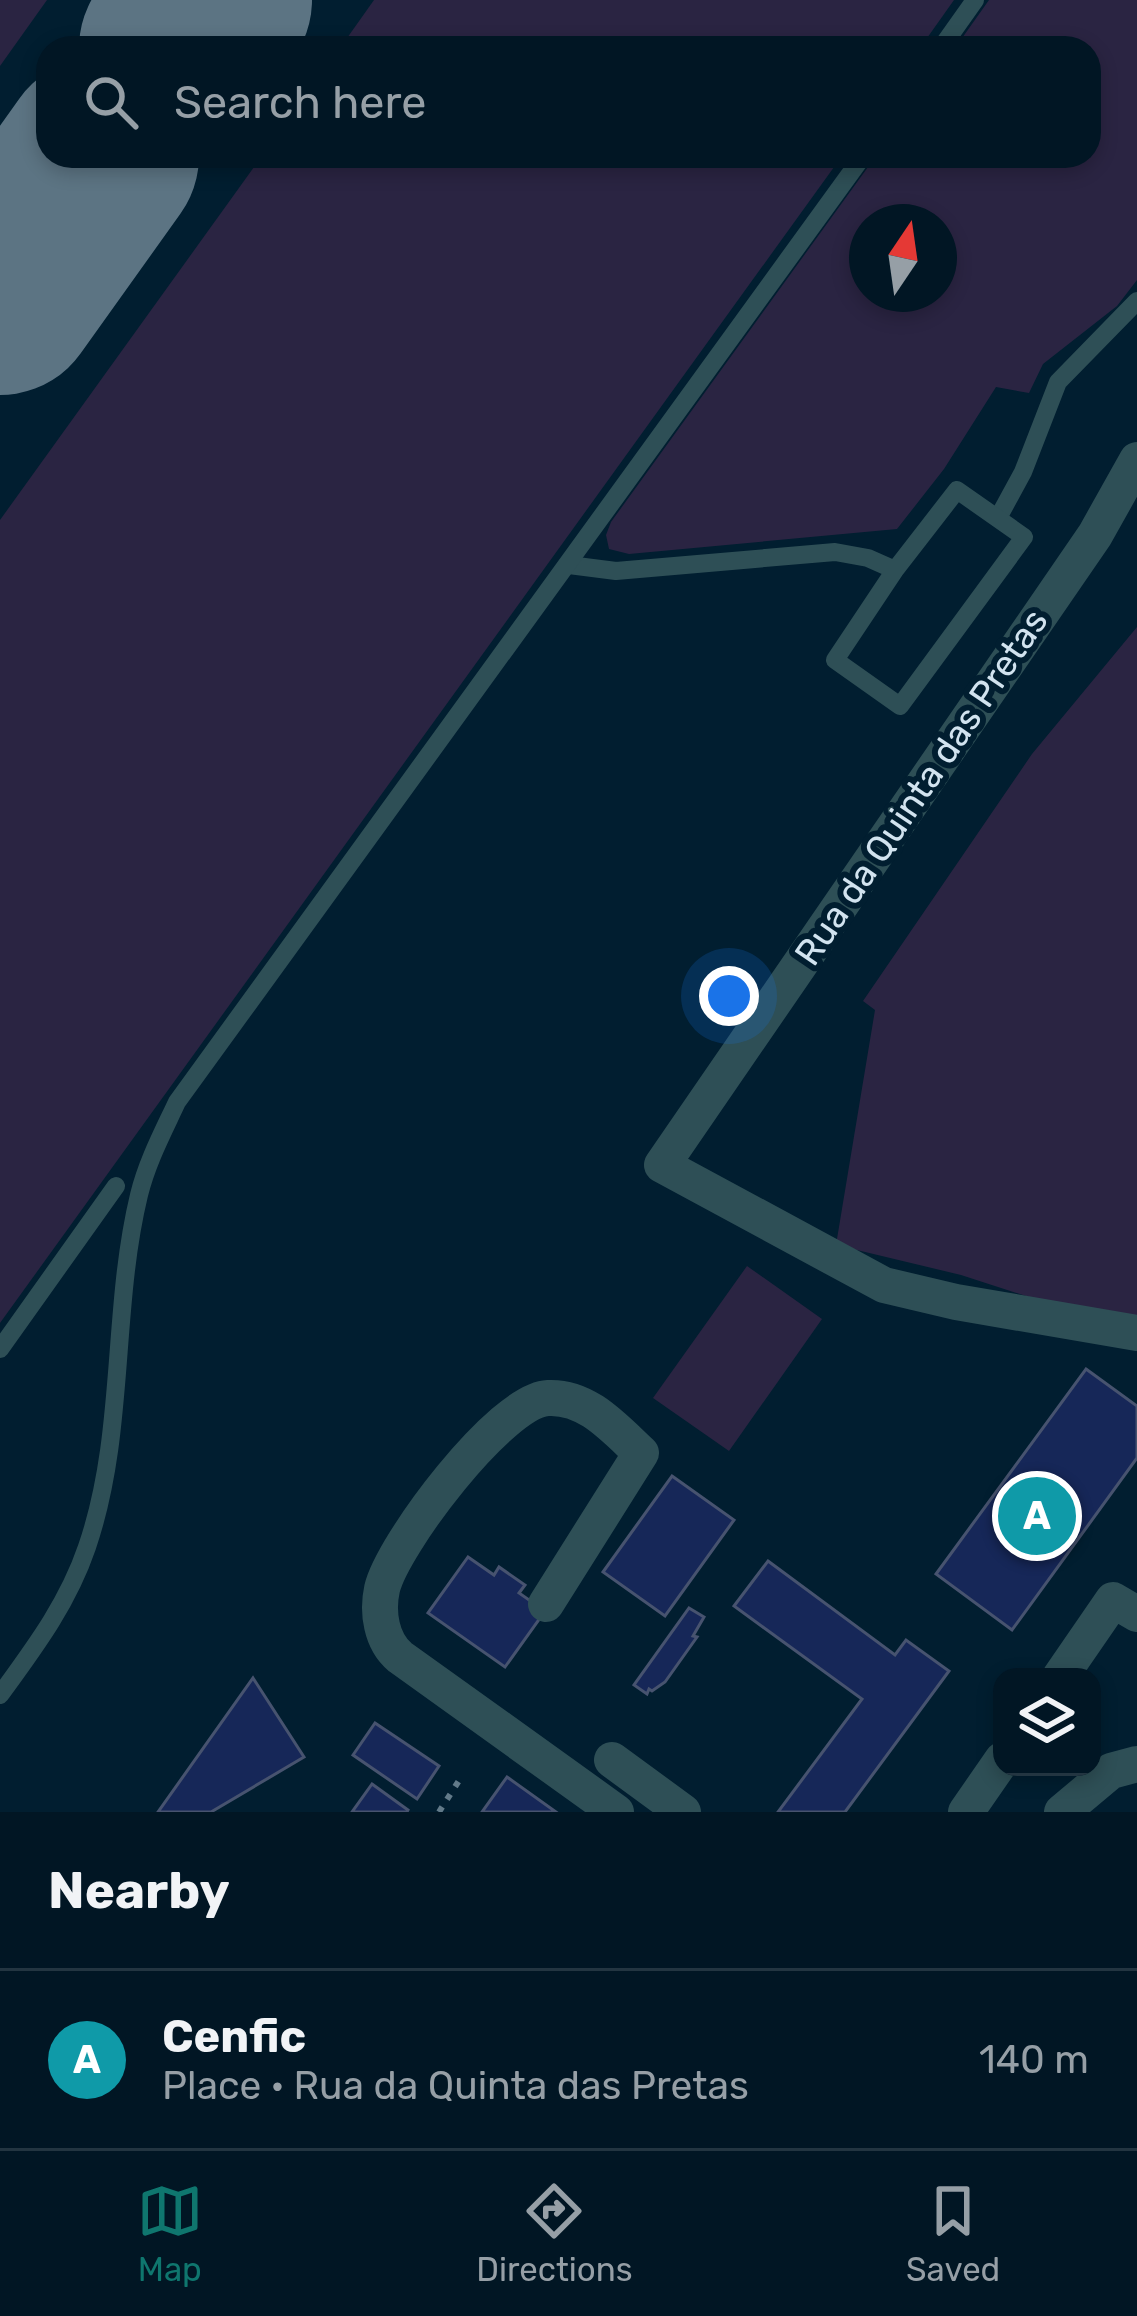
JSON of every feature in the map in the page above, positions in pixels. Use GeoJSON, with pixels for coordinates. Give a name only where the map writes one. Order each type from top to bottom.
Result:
{"type":"FeatureCollection","features":[{"type":"Feature","properties":{"kind":"street","name":"Rua da Quinta das Pretas"},"geometry":{"type":"LineString","coordinates":[[1137,460],[1094,535],[662,1165],[884,1285],[1137,1333]]}},
{"type":"Feature","properties":{"kind":"street"},"geometry":{"type":"LineString","coordinates":[[546,1604],[641,1453],[574,1400],[542,1397],[467,1455],[389,1567],[379,1617],[392,1650],[400,1657],[616,1812]]}},
{"type":"Feature","properties":{"kind":"street"},"geometry":{"type":"LineString","coordinates":[[1066,1668],[1114,1600],[1137,1614]]}},
{"type":"Feature","properties":{"kind":"street"},"geometry":{"type":"LineString","coordinates":[[612,1760],[683,1812]]}},
{"type":"Feature","properties":{"kind":"street"},"geometry":{"type":"LineString","coordinates":[[1062,1812],[1111,1771],[1137,1764]]}},
{"type":"Feature","properties":{"kind":"street"},"geometry":{"type":"LineString","coordinates":[[966,1812],[993,1773]]}},
{"type":"Feature","properties":{"kind":"lane"},"geometry":{"type":"LineString","coordinates":[[949,36],[975,0]]}},
{"type":"Feature","properties":{"kind":"lane"},"geometry":{"type":"LineString","coordinates":[[0,1695],[62,1610],[88,1546],[107,1472],[126,1264],[140,1194],[151,1156],[178,1102],[854,168]]}},
{"type":"Feature","properties":{"kind":"lane"},"geometry":{"type":"LineString","coordinates":[[998,518],[1023,472],[1058,382],[1137,301]]}},
{"type":"Feature","properties":{"kind":"lane"},"geometry":{"type":"LineString","coordinates":[[957,490],[1024,537],[900,706],[835,660],[895,570],[957,490]]}},
{"type":"Feature","properties":{"kind":"lane"},"geometry":{"type":"LineString","coordinates":[[569,565],[616,571],[835,552],[868,558],[895,570]]}},
{"type":"Feature","properties":{"kind":"lane"},"geometry":{"type":"LineString","coordinates":[[0,1349],[116,1186]]}},
{"type":"Feature","properties":{"kind":"path"},"geometry":{"type":"LineString","coordinates":[[439,1812],[460,1779]]}},
{"type":"Feature","properties":{"kind":"shaded area"},"geometry":{"type":"Polygon","coordinates":[[[0,0],[47,0],[0,66],[0,0]]]}},
{"type":"Feature","properties":{"kind":"shaded area"},"geometry":{"type":"Polygon","coordinates":[[[374,0],[954,0],[928,36],[348,36],[374,0]]]}},
{"type":"Feature","properties":{"kind":"shaded area"},"geometry":{"type":"Polygon","coordinates":[[[989,0],[1137,0],[1137,280],[1117,306],[1043,364],[1029,393],[996,387],[944,469],[897,529],[629,554],[609,549],[606,535],[867,168],[1101,168],[1101,36],[964,36],[989,0]]]}},
{"type":"Feature","properties":{"kind":"shaded area"},"geometry":{"type":"Polygon","coordinates":[[[253,168],[833,168],[0,1323],[0,520],[253,168]]]}},
{"type":"Feature","properties":{"kind":"shaded area"},"geometry":{"type":"Polygon","coordinates":[[[1137,627],[1137,1332],[961,1275],[836,1245],[875,1010],[863,1001],[1032,754],[1137,627]]]}},
{"type":"Feature","properties":{"kind":"shaded area"},"geometry":{"type":"Polygon","coordinates":[[[747,1266],[822,1319],[729,1451],[653,1398],[747,1266]]]}},
{"type":"Feature","properties":{"kind":"building"},"geometry":{"type":"Polygon","coordinates":[[[1086,1369],[1137,1406],[1137,1458],[1012,1630],[936,1574],[1086,1369]]]}},
{"type":"Feature","properties":{"kind":"building"},"geometry":{"type":"Polygon","coordinates":[[[672,1476],[734,1520],[665,1616],[603,1572],[672,1476]]]}},
{"type":"Feature","properties":{"kind":"building"},"geometry":{"type":"Polygon","coordinates":[[[468,1557],[494,1575],[499,1567],[525,1585],[519,1593],[545,1611],[505,1667],[428,1613],[468,1557]]]}},
{"type":"Feature","properties":{"kind":"building"},"geometry":{"type":"Polygon","coordinates":[[[768,1561],[895,1655],[906,1640],[949,1671],[845,1812],[778,1812],[862,1699],[734,1606],[768,1561]]]}},
{"type":"Feature","properties":{"kind":"building"},"geometry":{"type":"Polygon","coordinates":[[[689,1608],[704,1617],[693,1636],[697,1637],[665,1682],[647,1694],[634,1685],[689,1608]]]}},
{"type":"Feature","properties":{"kind":"building"},"geometry":{"type":"Polygon","coordinates":[[[253,1678],[304,1757],[211,1812],[158,1812],[253,1678]]]}},
{"type":"Feature","properties":{"kind":"building"},"geometry":{"type":"Polygon","coordinates":[[[375,1723],[439,1766],[417,1799],[353,1755],[375,1723]]]}},
{"type":"Feature","properties":{"kind":"building"},"geometry":{"type":"Polygon","coordinates":[[[507,1777],[556,1812],[482,1812],[507,1777]]]}},
{"type":"Feature","properties":{"kind":"building"},"geometry":{"type":"Polygon","coordinates":[[[372,1784],[408,1810],[407,1812],[352,1812],[372,1784]]]}},
{"type":"Feature","properties":{"kind":"runway"},"geometry":{"type":"LineString","coordinates":[[187,36],[213,0]]}},
{"type":"Feature","properties":{"kind":"runway"},"geometry":{"type":"LineString","coordinates":[[0,296],[91,168]]}},
{"type":"Feature","properties":{"kind":"place","name":"Cenfic"},"geometry":{"type":"Point","coordinates":[1037,1516]}}]}
